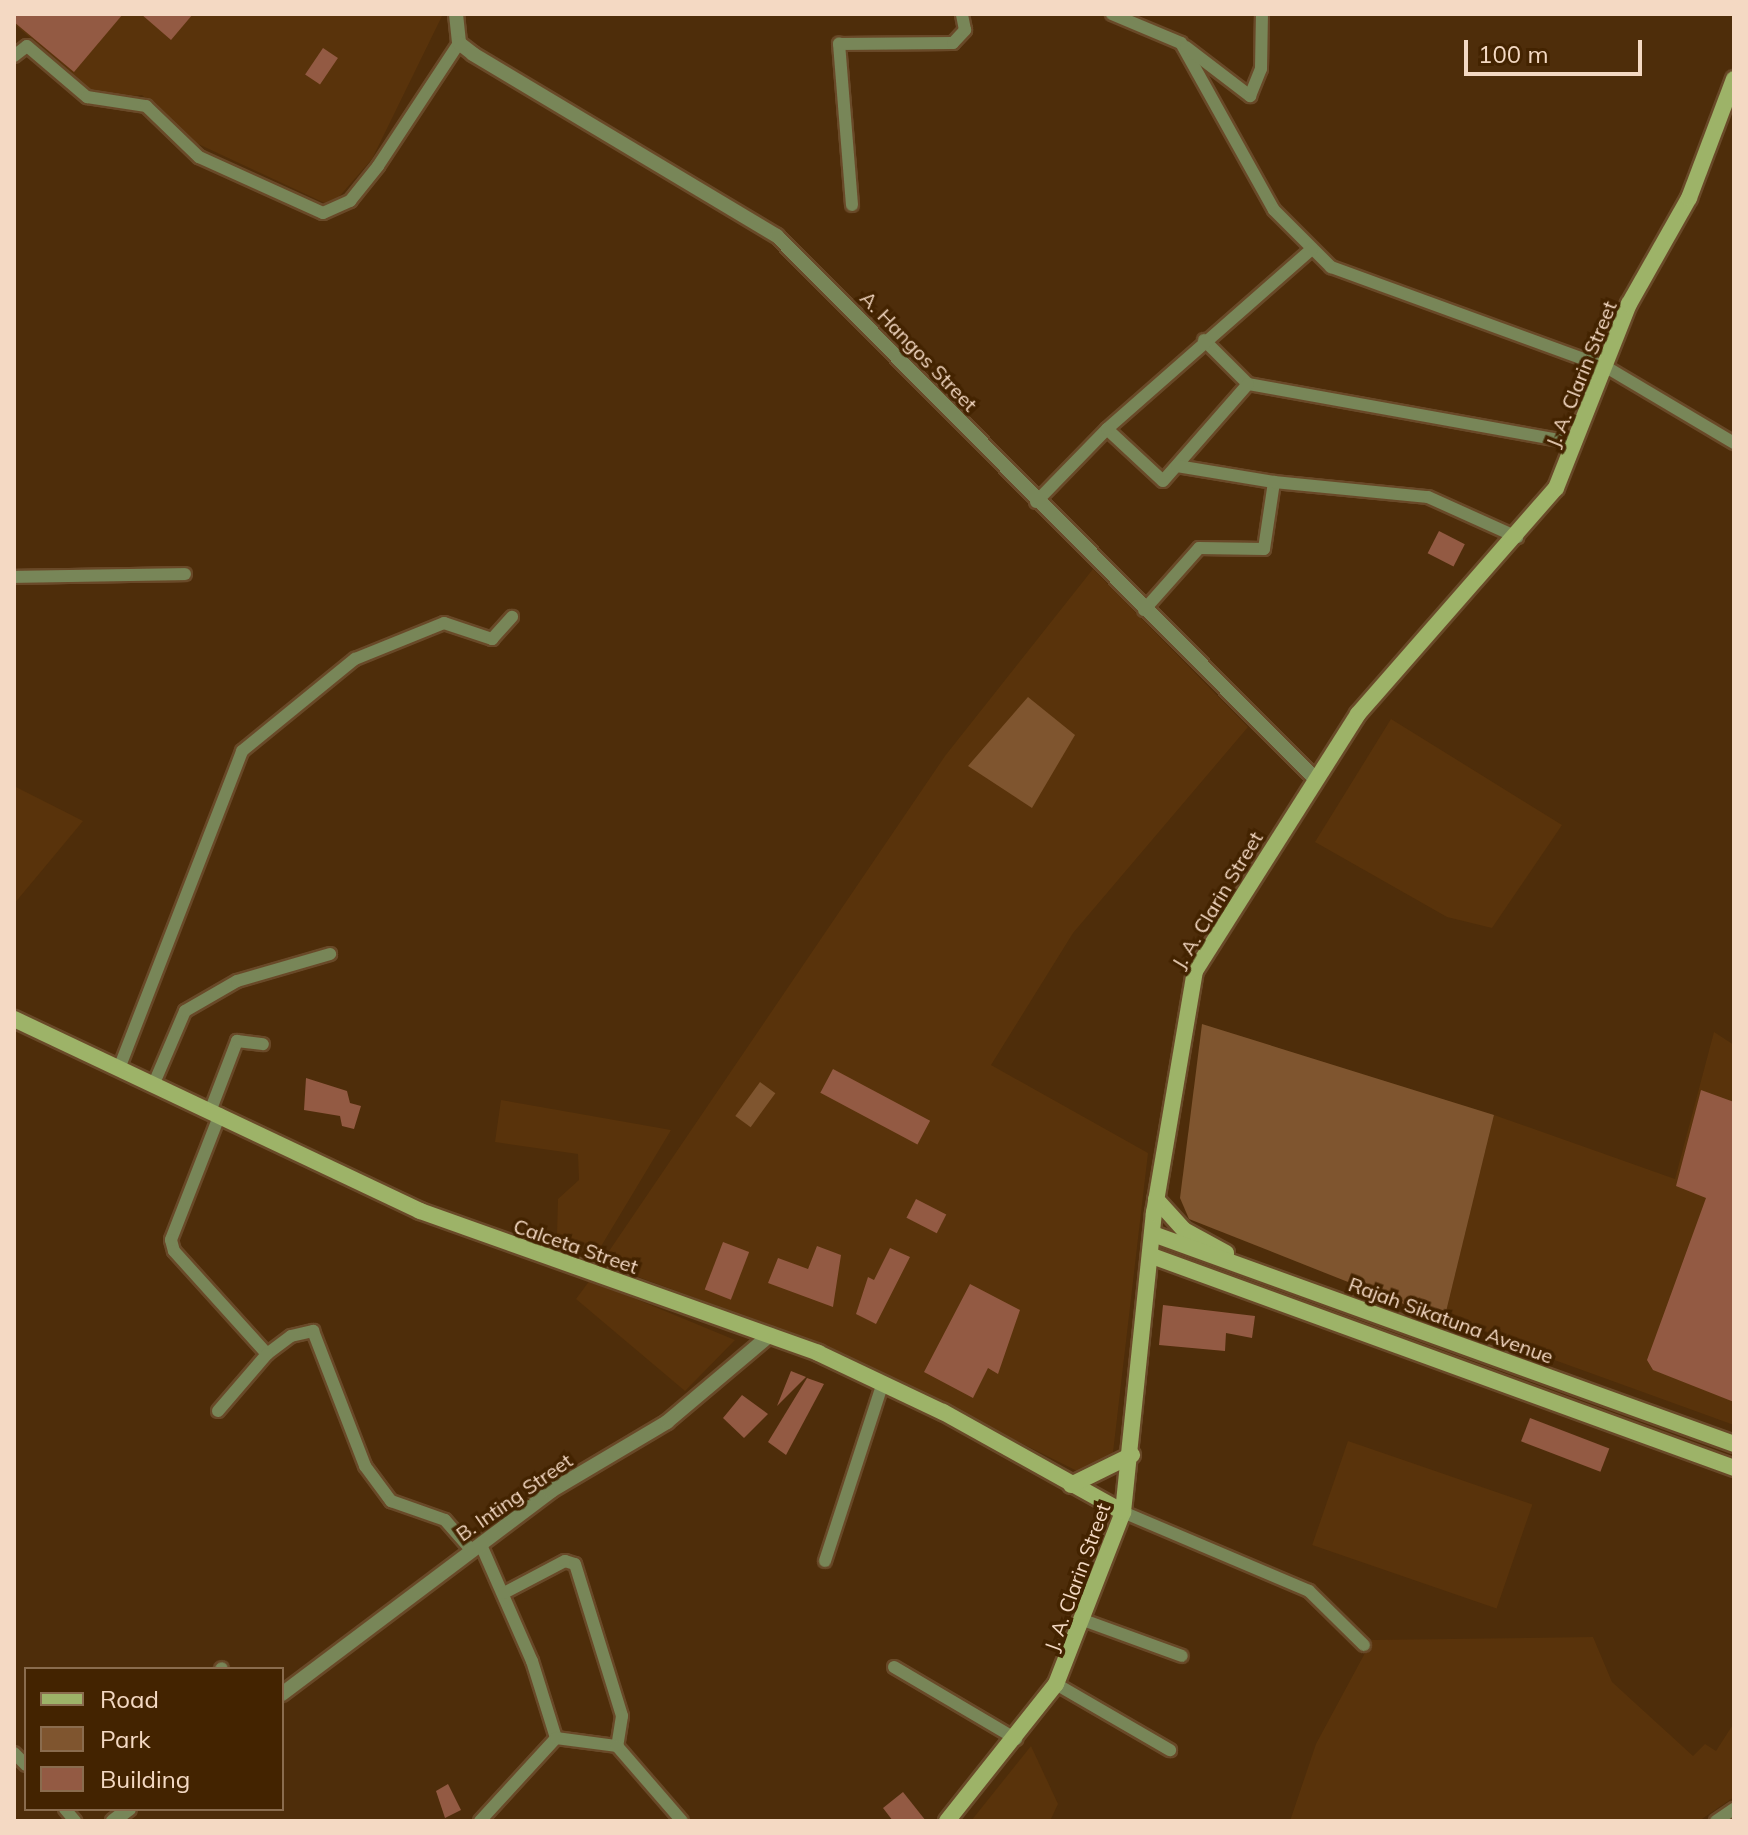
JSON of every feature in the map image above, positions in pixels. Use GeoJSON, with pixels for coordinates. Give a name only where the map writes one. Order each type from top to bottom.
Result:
{"type":"FeatureCollection","features":[{"type":"Feature","properties":{"kind":"main road","name":"J. A. Clarin Street"},"geometry":{"type":"LineString","coordinates":[[947,1821],[1016,1739],[1056,1684],[1123,1512],[1132,1455],[1156,1199],[1187,992],[1316,780],[1401,659],[1517,537],[1556,488],[1629,304],[1689,198],[1734,79]]}},
{"type":"Feature","properties":{"kind":"main road","name":"Calceta Street"},"geometry":{"type":"LineString","coordinates":[[14,1019],[155,1081],[420,1211],[770,1335],[883,1383],[1123,1512]]}},
{"type":"Feature","properties":{"kind":"main road"},"geometry":{"type":"LineString","coordinates":[[1156,1199],[1184,1230],[1234,1263]]}},
{"type":"Feature","properties":{"kind":"main road","name":"Rajah Sikatuna Avenue"},"geometry":{"type":"LineString","coordinates":[[1153,1234],[1734,1444]]}},
{"type":"Feature","properties":{"kind":"main road"},"geometry":{"type":"LineString","coordinates":[[1152,1256],[1734,1468]]}},
{"type":"Feature","properties":{"kind":"main road"},"geometry":{"type":"LineString","coordinates":[[1425,1354],[1430,1334]]}},
{"type":"Feature","properties":{"kind":"main road"},"geometry":{"type":"LineString","coordinates":[[1071,1485],[1132,1455]]}},
{"type":"Feature","properties":{"kind":"street"},"geometry":{"type":"LineString","coordinates":[[14,56],[27,46],[87,97],[146,106],[199,157],[323,213],[350,201],[378,166],[459,43],[456,14]]}},
{"type":"Feature","properties":{"kind":"street"},"geometry":{"type":"LineString","coordinates":[[852,205],[839,44],[953,43],[965,30],[962,14]]}},
{"type":"Feature","properties":{"kind":"street"},"geometry":{"type":"LineString","coordinates":[[1112,14],[1181,43],[1250,96],[1261,69],[1262,14]]}},
{"type":"Feature","properties":{"kind":"street","name":"A. Hangos Street"},"geometry":{"type":"LineString","coordinates":[[459,43],[759,220],[1036,502],[1316,780]]}},
{"type":"Feature","properties":{"kind":"street"},"geometry":{"type":"LineString","coordinates":[[1181,43],[1274,210],[1331,267],[1606,367],[1734,443]]}},
{"type":"Feature","properties":{"kind":"street"},"geometry":{"type":"LineString","coordinates":[[1036,502],[1107,429],[1204,340],[1312,249]]}},
{"type":"Feature","properties":{"kind":"street"},"geometry":{"type":"LineString","coordinates":[[1204,340],[1248,384],[1575,443]]}},
{"type":"Feature","properties":{"kind":"street"},"geometry":{"type":"LineString","coordinates":[[1107,429],[1163,481],[1248,384]]}},
{"type":"Feature","properties":{"kind":"street"},"geometry":{"type":"LineString","coordinates":[[1177,466],[1274,482],[1428,497],[1517,537]]}},
{"type":"Feature","properties":{"kind":"street"},"geometry":{"type":"LineString","coordinates":[[1144,610],[1199,548],[1264,549],[1274,482]]}},
{"type":"Feature","properties":{"kind":"street"},"geometry":{"type":"LineString","coordinates":[[14,577],[185,574]]}},
{"type":"Feature","properties":{"kind":"street"},"geometry":{"type":"LineString","coordinates":[[120,1066],[242,751],[355,659],[444,623],[492,639],[512,617]]}},
{"type":"Feature","properties":{"kind":"street"},"geometry":{"type":"LineString","coordinates":[[155,1081],[185,1011],[237,981],[330,954]]}},
{"type":"Feature","properties":{"kind":"street"},"geometry":{"type":"LineString","coordinates":[[263,1044],[237,1041],[171,1240],[181,1263],[267,1354]]}},
{"type":"Feature","properties":{"kind":"street"},"geometry":{"type":"LineString","coordinates":[[218,1411],[267,1354],[291,1336],[313,1331],[365,1466],[391,1501],[445,1520],[476,1548],[504,1593],[556,1738]]}},
{"type":"Feature","properties":{"kind":"street","name":"B. Inting Street"},"geometry":{"type":"LineString","coordinates":[[284,1692],[551,1491],[667,1422],[770,1335]]}},
{"type":"Feature","properties":{"kind":"street"},"geometry":{"type":"LineString","coordinates":[[825,1561],[883,1383]]}},
{"type":"Feature","properties":{"kind":"street"},"geometry":{"type":"LineString","coordinates":[[1123,1512],[1309,1591],[1364,1645]]}},
{"type":"Feature","properties":{"kind":"street"},"geometry":{"type":"LineString","coordinates":[[504,1593],[565,1561],[575,1564],[622,1716],[617,1746]]}},
{"type":"Feature","properties":{"kind":"street"},"geometry":{"type":"LineString","coordinates":[[1083,1620],[1182,1656]]}},
{"type":"Feature","properties":{"kind":"street"},"geometry":{"type":"LineString","coordinates":[[894,1667],[1016,1739]]}},
{"type":"Feature","properties":{"kind":"street"},"geometry":{"type":"LineString","coordinates":[[1056,1684],[1170,1750]]}},
{"type":"Feature","properties":{"kind":"street"},"geometry":{"type":"LineString","coordinates":[[556,1738],[617,1746],[682,1821]]}},
{"type":"Feature","properties":{"kind":"street"},"geometry":{"type":"LineString","coordinates":[[480,1821],[556,1738]]}},
{"type":"Feature","properties":{"kind":"street"},"geometry":{"type":"LineString","coordinates":[[1716,1821],[1734,1809]]}},
{"type":"Feature","properties":{"kind":"shaded area"},"geometry":{"type":"Polygon","coordinates":[[[14,14],[443,14],[372,159],[331,206],[194,142],[142,95],[102,99],[14,24],[14,14]]]}},
{"type":"Feature","properties":{"kind":"shaded area"},"geometry":{"type":"Polygon","coordinates":[[[1093,569],[1248,727],[1073,933],[991,1065],[1148,1153],[1112,1461],[1085,1475],[835,1350],[601,1263],[945,756],[1093,569]]]}},
{"type":"Feature","properties":{"kind":"shaded area"},"geometry":{"type":"Polygon","coordinates":[[[1391,719],[1562,825],[1492,928],[1447,917],[1315,842],[1391,719]]]}},
{"type":"Feature","properties":{"kind":"shaded area"},"geometry":{"type":"Polygon","coordinates":[[[14,786],[83,821],[14,904],[14,786]]]}},
{"type":"Feature","properties":{"kind":"shaded area"},"geometry":{"type":"Polygon","coordinates":[[[1714,1032],[1734,1045],[1734,1425],[1444,1320],[1494,1115],[1675,1179],[1714,1032]]]}},
{"type":"Feature","properties":{"kind":"shaded area"},"geometry":{"type":"Polygon","coordinates":[[[501,1100],[671,1130],[600,1248],[557,1235],[558,1199],[579,1180],[578,1154],[495,1142],[501,1100]]]}},
{"type":"Feature","properties":{"kind":"shaded area"},"geometry":{"type":"Polygon","coordinates":[[[590,1280],[735,1340],[685,1391],[576,1299],[590,1280]]]}},
{"type":"Feature","properties":{"kind":"shaded area"},"geometry":{"type":"Polygon","coordinates":[[[1348,1441],[1532,1504],[1497,1608],[1312,1545],[1348,1441]]]}},
{"type":"Feature","properties":{"kind":"shaded area"},"geometry":{"type":"Polygon","coordinates":[[[1593,1637],[1612,1682],[1693,1756],[1705,1744],[1716,1751],[1734,1723],[1734,1797],[1699,1821],[1290,1821],[1316,1744],[1372,1640],[1593,1637]]]}},
{"type":"Feature","properties":{"kind":"shaded area"},"geometry":{"type":"Polygon","coordinates":[[[1031,1746],[1058,1804],[1050,1821],[971,1821],[1031,1746]]]}},
{"type":"Feature","properties":{"kind":"green space"},"geometry":{"type":"Polygon","coordinates":[[[1028,697],[1075,735],[1032,808],[968,766],[1028,697]]]}},
{"type":"Feature","properties":{"kind":"green space"},"geometry":{"type":"Polygon","coordinates":[[[1202,1024],[1494,1115],[1444,1320],[1189,1219],[1180,1198],[1202,1024]]]}},
{"type":"Feature","properties":{"kind":"green space"},"geometry":{"type":"Polygon","coordinates":[[[760,1082],[775,1093],[751,1127],[735,1116],[760,1082]]]}},
{"type":"Feature","properties":{"kind":"building"},"geometry":{"type":"Polygon","coordinates":[[[14,14],[123,14],[74,72],[14,22],[14,14]]]}},
{"type":"Feature","properties":{"kind":"building"},"geometry":{"type":"Polygon","coordinates":[[[141,14],[193,14],[171,40],[141,14]]]}},
{"type":"Feature","properties":{"kind":"building"},"geometry":{"type":"Polygon","coordinates":[[[323,48],[338,58],[320,85],[305,75],[323,48]]]}},
{"type":"Feature","properties":{"kind":"building"},"geometry":{"type":"Polygon","coordinates":[[[1439,531],[1465,544],[1453,566],[1428,553],[1439,531]]]}},
{"type":"Feature","properties":{"kind":"building"},"geometry":{"type":"Polygon","coordinates":[[[833,1069],[930,1121],[917,1144],[820,1093],[833,1069]]]}},
{"type":"Feature","properties":{"kind":"building"},"geometry":{"type":"Polygon","coordinates":[[[306,1078],[347,1091],[350,1103],[361,1106],[354,1129],[342,1126],[340,1116],[304,1110],[306,1078]]]}},
{"type":"Feature","properties":{"kind":"building"},"geometry":{"type":"Polygon","coordinates":[[[1701,1090],[1734,1102],[1734,1402],[1653,1370],[1647,1360],[1706,1198],[1676,1186],[1701,1090]]]}},
{"type":"Feature","properties":{"kind":"building"},"geometry":{"type":"Polygon","coordinates":[[[916,1199],[946,1214],[937,1233],[906,1218],[916,1199]]]}},
{"type":"Feature","properties":{"kind":"building"},"geometry":{"type":"Polygon","coordinates":[[[723,1242],[749,1252],[731,1300],[705,1290],[723,1242]]]}},
{"type":"Feature","properties":{"kind":"building"},"geometry":{"type":"Polygon","coordinates":[[[817,1246],[841,1255],[833,1307],[768,1283],[778,1258],[808,1269],[817,1246]]]}},
{"type":"Feature","properties":{"kind":"building"},"geometry":{"type":"Polygon","coordinates":[[[890,1248],[910,1257],[876,1324],[856,1314],[868,1277],[874,1280],[890,1248]]]}},
{"type":"Feature","properties":{"kind":"building"},"geometry":{"type":"Polygon","coordinates":[[[970,1284],[1020,1310],[998,1374],[988,1368],[973,1398],[924,1372],[970,1284]]]}},
{"type":"Feature","properties":{"kind":"building"},"geometry":{"type":"Polygon","coordinates":[[[1163,1305],[1255,1316],[1252,1338],[1226,1333],[1225,1351],[1159,1345],[1163,1305]]]}},
{"type":"Feature","properties":{"kind":"building"},"geometry":{"type":"Polygon","coordinates":[[[791,1371],[806,1377],[777,1406],[791,1371]]]}},
{"type":"Feature","properties":{"kind":"building"},"geometry":{"type":"Polygon","coordinates":[[[807,1378],[824,1384],[786,1455],[768,1442],[807,1378]]]}},
{"type":"Feature","properties":{"kind":"building"},"geometry":{"type":"Polygon","coordinates":[[[742,1395],[768,1414],[744,1438],[723,1418],[742,1395]]]}},
{"type":"Feature","properties":{"kind":"building"},"geometry":{"type":"Polygon","coordinates":[[[1530,1418],[1609,1448],[1600,1472],[1521,1441],[1530,1418]]]}},
{"type":"Feature","properties":{"kind":"building"},"geometry":{"type":"Polygon","coordinates":[[[448,1784],[461,1810],[445,1818],[436,1791],[448,1784]]]}},
{"type":"Feature","properties":{"kind":"building"},"geometry":{"type":"Polygon","coordinates":[[[903,1792],[926,1821],[893,1821],[883,1808],[903,1792]]]}}]}
